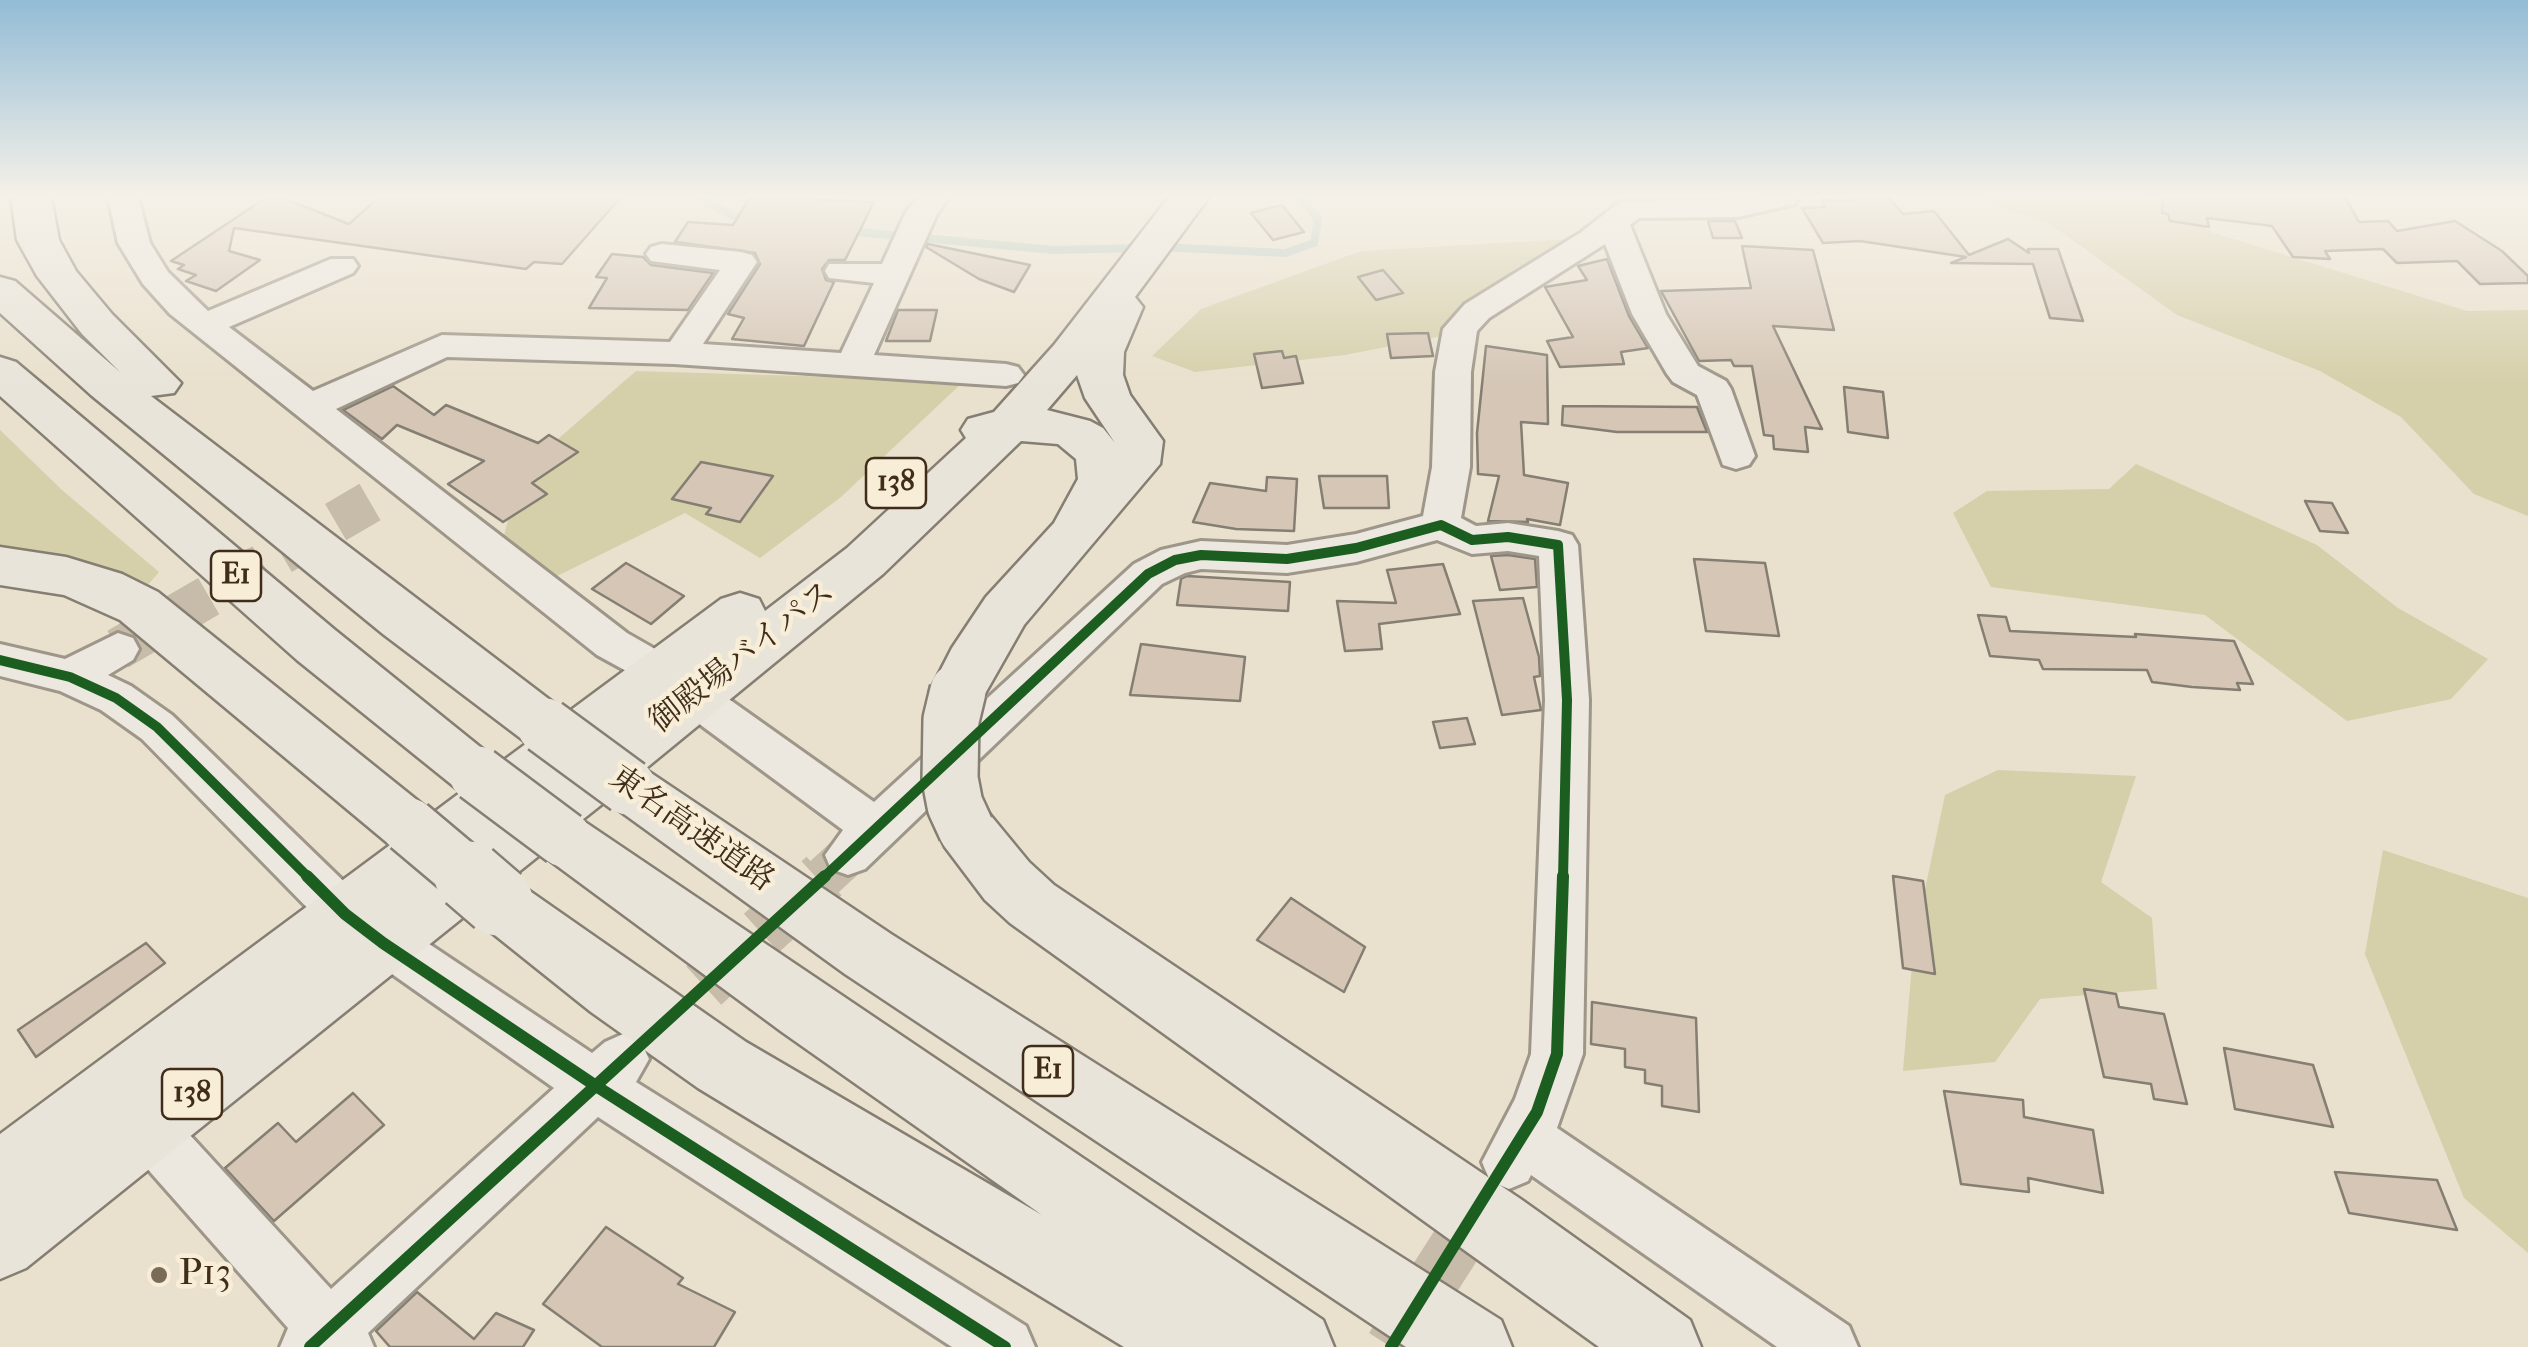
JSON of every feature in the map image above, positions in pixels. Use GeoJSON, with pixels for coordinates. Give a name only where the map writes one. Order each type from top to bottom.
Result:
{"type":"FeatureCollection","features":[{"type":"Feature","properties":{"kind":"highway"},"geometry":{"type":"LineString","coordinates":[[49,260],[58,276],[136,366],[392,576],[402,620]]}},
{"type":"Feature","properties":{"kind":"highway","name":"御殿場バイパス"},"geometry":{"type":"LineString","coordinates":[[0,1178],[364,929],[677,685],[865,561],[1008,400],[1122,260]]}},
{"type":"Feature","properties":{"kind":"highway"},"geometry":{"type":"LineString","coordinates":[[1127,260],[1100,364],[1108,398],[1139,441],[1136,464],[986,637],[958,691],[951,720],[950,779],[966,828],[1007,882],[1032,904],[1496,1226],[1663,1347]]}},
{"type":"Feature","properties":{"kind":"highway","name":"東名高速道路"},"geometry":{"type":"LineString","coordinates":[[0,290],[107,385],[402,620],[628,787],[868,954],[1474,1347]]}},
{"type":"Feature","properties":{"kind":"highway","name":"E1"},"geometry":{"type":"LineString","coordinates":[[0,372],[300,632],[477,774],[805,1010],[1296,1347]]}},
{"type":"Feature","properties":{"kind":"highway"},"geometry":{"type":"LineString","coordinates":[[1008,400],[1043,425],[1086,439],[1100,458],[1102,479],[1098,490],[1059,551]]}},
{"type":"Feature","properties":{"kind":"highway","name":"御殿場バイパス"},"geometry":{"type":"LineString","coordinates":[[677,685],[802,566],[896,502],[1008,400]]}},
{"type":"Feature","properties":{"kind":"highway"},"geometry":{"type":"LineString","coordinates":[[0,566],[66,576],[104,588],[138,606],[614,991],[722,1066],[1196,1347]]}},
{"type":"Feature","properties":{"kind":"highway","name":"御殿場バイパス"},"geometry":{"type":"LineString","coordinates":[[0,1242],[148,1129],[364,929]]}},
{"type":"Feature","properties":{"kind":"street"},"geometry":{"type":"LineString","coordinates":[[144,260],[154,277],[204,325],[612,644],[677,685],[861,842],[1148,574],[1175,560],[1200,555],[1288,558],[1356,548],[1441,526],[1472,540],[1508,536],[1558,545],[1567,700],[1557,1054],[1516,1150],[1828,1347]]}},
{"type":"Feature","properties":{"kind":"street"},"geometry":{"type":"LineString","coordinates":[[680,353],[740,262],[719,260]]}},
{"type":"Feature","properties":{"kind":"street"},"geometry":{"type":"LineString","coordinates":[[853,364],[900,260]]}},
{"type":"Feature","properties":{"kind":"street"},"geometry":{"type":"LineString","coordinates":[[1441,526],[1450,467],[1453,372],[1460,329],[1476,311],[1551,260]]}},
{"type":"Feature","properties":{"kind":"street"},"geometry":{"type":"LineString","coordinates":[[1636,260],[1648,314],[1685,374],[1712,389],[1736,456]]}},
{"type":"Feature","properties":{"kind":"street"},"geometry":{"type":"LineString","coordinates":[[204,325],[342,266]]}},
{"type":"Feature","properties":{"kind":"street"},"geometry":{"type":"LineString","coordinates":[[840,271],[894,274]]}},
{"type":"Feature","properties":{"kind":"street"},"geometry":{"type":"LineString","coordinates":[[312,406],[442,346],[680,353],[853,364],[1008,400]]}},
{"type":"Feature","properties":{"kind":"street"},"geometry":{"type":"LineString","coordinates":[[370,502],[404,482]]}},
{"type":"Feature","properties":{"kind":"street"},"geometry":{"type":"LineString","coordinates":[[70,677],[118,649]]}},
{"type":"Feature","properties":{"kind":"street"},"geometry":{"type":"LineString","coordinates":[[0,660],[70,677],[116,698],[157,727],[364,929],[609,1072],[1005,1347]]}},
{"type":"Feature","properties":{"kind":"street"},"geometry":{"type":"LineString","coordinates":[[148,1129],[327,1342],[609,1072]]}},
{"type":"Feature","properties":{"kind":"shaded area"},"geometry":{"type":"Polygon","coordinates":[[[1337,260],[1542,260],[1447,335],[1345,355],[1195,372],[1152,356],[1201,309],[1337,260]]]}},
{"type":"Feature","properties":{"kind":"shaded area"},"geometry":{"type":"Polygon","coordinates":[[[2100,260],[2301,260],[2467,311],[2528,310],[2528,516],[2474,494],[2401,417],[2320,371],[2177,315],[2100,260]]]}},
{"type":"Feature","properties":{"kind":"shaded area"},"geometry":{"type":"Polygon","coordinates":[[[636,371],[964,381],[841,497],[760,558],[685,513],[551,579],[502,543],[519,478],[502,447],[558,439],[636,371]]]}},
{"type":"Feature","properties":{"kind":"shaded area"},"geometry":{"type":"Polygon","coordinates":[[[0,430],[62,490],[159,572],[146,587],[0,551],[0,430]]]}},
{"type":"Feature","properties":{"kind":"shaded area"},"geometry":{"type":"Polygon","coordinates":[[[2136,464],[2317,545],[2398,608],[2488,659],[2451,699],[2347,721],[2205,615],[1991,587],[1953,513],[1987,491],[2109,489],[2136,464]]]}},
{"type":"Feature","properties":{"kind":"shaded area"},"geometry":{"type":"Polygon","coordinates":[[[1998,770],[2136,776],[2101,882],[2152,918],[2157,989],[2040,999],[1995,1062],[1903,1071],[1914,941],[1945,795],[1998,770]]]}},
{"type":"Feature","properties":{"kind":"shaded area"},"geometry":{"type":"Polygon","coordinates":[[[2383,850],[2528,898],[2528,1253],[2464,1198],[2365,954],[2383,850]]]}},
{"type":"Feature","properties":{"kind":"building"},"geometry":{"type":"Polygon","coordinates":[[[260,260],[216,291],[186,281],[196,275],[178,269],[184,265],[171,261],[260,260]]]}},
{"type":"Feature","properties":{"kind":"building"},"geometry":{"type":"Polygon","coordinates":[[[461,260],[566,260],[562,264],[534,262],[526,269],[461,260]]]}},
{"type":"Feature","properties":{"kind":"building"},"geometry":{"type":"Polygon","coordinates":[[[608,260],[646,260],[651,265],[713,273],[688,310],[589,308],[607,278],[596,277],[608,260]]]}},
{"type":"Feature","properties":{"kind":"building"},"geometry":{"type":"Polygon","coordinates":[[[758,260],[845,260],[829,260],[822,269],[826,280],[834,282],[804,346],[732,339],[744,318],[728,314],[760,264],[758,260]]]}},
{"type":"Feature","properties":{"kind":"building"},"geometry":{"type":"Polygon","coordinates":[[[947,260],[1005,260],[1030,265],[1014,292],[979,279],[947,260]]]}},
{"type":"Feature","properties":{"kind":"building"},"geometry":{"type":"Polygon","coordinates":[[[1607,260],[1629,316],[1648,348],[1621,352],[1624,364],[1560,367],[1547,341],[1573,337],[1545,287],[1587,280],[1578,266],[1607,260]]]}},
{"type":"Feature","properties":{"kind":"building"},"geometry":{"type":"Polygon","coordinates":[[[1745,260],[1816,260],[1834,330],[1773,326],[1822,429],[1805,427],[1808,452],[1774,449],[1773,436],[1764,435],[1752,366],[1734,366],[1731,360],[1699,361],[1661,291],[1751,288],[1745,260]]]}},
{"type":"Feature","properties":{"kind":"building"},"geometry":{"type":"Polygon","coordinates":[[[2062,260],[2083,321],[2050,318],[2033,264],[1951,263],[2062,260]]]}},
{"type":"Feature","properties":{"kind":"building"},"geometry":{"type":"Polygon","coordinates":[[[2394,260],[2511,260],[2528,276],[2528,283],[2480,284],[2457,261],[2397,263],[2394,260]]]}},
{"type":"Feature","properties":{"kind":"building"},"geometry":{"type":"Polygon","coordinates":[[[1383,270],[1403,293],[1376,300],[1358,277],[1383,270]]]}},
{"type":"Feature","properties":{"kind":"building"},"geometry":{"type":"Polygon","coordinates":[[[898,310],[937,310],[930,341],[886,341],[898,310]]]}},
{"type":"Feature","properties":{"kind":"building"},"geometry":{"type":"Polygon","coordinates":[[[1428,333],[1433,356],[1391,358],[1387,334],[1428,333]]]}},
{"type":"Feature","properties":{"kind":"building"},"geometry":{"type":"Polygon","coordinates":[[[1486,346],[1547,355],[1548,424],[1521,422],[1524,475],[1568,483],[1560,525],[1527,519],[1528,522],[1488,521],[1499,476],[1478,474],[1477,433],[1486,346]]]}},
{"type":"Feature","properties":{"kind":"building"},"geometry":{"type":"Polygon","coordinates":[[[1282,351],[1284,358],[1296,356],[1303,383],[1262,388],[1254,354],[1282,351]]]}},
{"type":"Feature","properties":{"kind":"building"},"geometry":{"type":"Polygon","coordinates":[[[393,386],[434,415],[446,405],[538,443],[549,435],[578,452],[532,483],[547,494],[503,522],[448,484],[484,461],[397,425],[382,439],[343,410],[393,386]]]}},
{"type":"Feature","properties":{"kind":"building"},"geometry":{"type":"Polygon","coordinates":[[[1844,387],[1883,392],[1888,438],[1848,432],[1844,387]]]}},
{"type":"Feature","properties":{"kind":"building"},"geometry":{"type":"Polygon","coordinates":[[[1563,406],[1697,407],[1707,432],[1617,432],[1562,425],[1563,406]]]}},
{"type":"Feature","properties":{"kind":"building"},"geometry":{"type":"Polygon","coordinates":[[[701,462],[773,476],[740,522],[706,514],[711,508],[672,499],[701,462]]]}},
{"type":"Feature","properties":{"kind":"building"},"geometry":{"type":"Polygon","coordinates":[[[1319,476],[1387,476],[1389,508],[1324,508],[1319,476]]]}},
{"type":"Feature","properties":{"kind":"building"},"geometry":{"type":"Polygon","coordinates":[[[1267,477],[1297,479],[1294,531],[1236,529],[1193,522],[1210,483],[1266,491],[1267,477]]]}},
{"type":"Feature","properties":{"kind":"building"},"geometry":{"type":"Polygon","coordinates":[[[2305,501],[2332,503],[2348,533],[2320,531],[2305,501]]]}},
{"type":"Feature","properties":{"kind":"building"},"geometry":{"type":"Polygon","coordinates":[[[1491,556],[1535,559],[1537,587],[1500,590],[1491,556]]]}},
{"type":"Feature","properties":{"kind":"building"},"geometry":{"type":"Polygon","coordinates":[[[1694,559],[1765,563],[1779,636],[1706,631],[1694,559]]]}},
{"type":"Feature","properties":{"kind":"building"},"geometry":{"type":"Polygon","coordinates":[[[626,563],[684,596],[651,624],[592,589],[626,563]]]}},
{"type":"Feature","properties":{"kind":"building"},"geometry":{"type":"Polygon","coordinates":[[[1443,564],[1460,614],[1379,624],[1382,649],[1345,651],[1337,601],[1396,603],[1387,570],[1443,564]]]}},
{"type":"Feature","properties":{"kind":"building"},"geometry":{"type":"Polygon","coordinates":[[[1187,576],[1290,582],[1288,611],[1177,605],[1181,579],[1187,576]]]}},
{"type":"Feature","properties":{"kind":"building"},"geometry":{"type":"Polygon","coordinates":[[[1523,598],[1539,657],[1540,676],[1534,677],[1541,710],[1502,715],[1473,601],[1523,598]]]}},
{"type":"Feature","properties":{"kind":"building"},"geometry":{"type":"Polygon","coordinates":[[[1978,615],[2006,617],[2010,631],[2234,641],[2253,684],[2237,683],[2240,690],[2192,687],[2152,682],[2147,670],[2043,669],[2039,660],[1990,656],[1978,615]]]}},
{"type":"Feature","properties":{"kind":"building"},"geometry":{"type":"Polygon","coordinates":[[[1141,644],[1245,657],[1240,701],[1130,695],[1141,644]]]}},
{"type":"Feature","properties":{"kind":"building"},"geometry":{"type":"Polygon","coordinates":[[[1467,718],[1475,744],[1440,748],[1433,722],[1467,718]]]}},
{"type":"Feature","properties":{"kind":"building"},"geometry":{"type":"Polygon","coordinates":[[[1893,876],[1923,881],[1935,974],[1903,968],[1893,876]]]}},
{"type":"Feature","properties":{"kind":"building"},"geometry":{"type":"Polygon","coordinates":[[[1291,898],[1365,947],[1344,992],[1257,940],[1291,898]]]}},
{"type":"Feature","properties":{"kind":"building"},"geometry":{"type":"Polygon","coordinates":[[[146,943],[165,963],[36,1057],[18,1030],[146,943]]]}},
{"type":"Feature","properties":{"kind":"building"},"geometry":{"type":"Polygon","coordinates":[[[2084,989],[2116,994],[2119,1007],[2164,1014],[2187,1104],[2154,1099],[2151,1084],[2104,1077],[2084,989]]]}},
{"type":"Feature","properties":{"kind":"building"},"geometry":{"type":"Polygon","coordinates":[[[1592,1002],[1696,1018],[1699,1112],[1662,1106],[1662,1086],[1645,1083],[1645,1070],[1625,1067],[1625,1049],[1591,1044],[1592,1002]]]}},
{"type":"Feature","properties":{"kind":"building"},"geometry":{"type":"Polygon","coordinates":[[[2224,1048],[2313,1065],[2333,1127],[2235,1109],[2224,1048]]]}},
{"type":"Feature","properties":{"kind":"building"},"geometry":{"type":"Polygon","coordinates":[[[1944,1091],[2023,1100],[2024,1117],[2093,1130],[2103,1193],[2028,1178],[2029,1192],[1961,1184],[1944,1091]]]}},
{"type":"Feature","properties":{"kind":"building"},"geometry":{"type":"Polygon","coordinates":[[[353,1093],[384,1125],[274,1221],[225,1168],[278,1123],[296,1142],[353,1093]]]}},
{"type":"Feature","properties":{"kind":"building"},"geometry":{"type":"Polygon","coordinates":[[[2335,1172],[2437,1180],[2457,1230],[2349,1213],[2335,1172]]]}},
{"type":"Feature","properties":{"kind":"building"},"geometry":{"type":"Polygon","coordinates":[[[606,1227],[683,1278],[678,1284],[735,1312],[714,1347],[602,1347],[543,1304],[606,1227]]]}},
{"type":"Feature","properties":{"kind":"building"},"geometry":{"type":"Polygon","coordinates":[[[417,1292],[474,1339],[496,1313],[534,1330],[523,1347],[390,1347],[376,1331],[417,1292]]]}},
{"type":"Feature","properties":{"kind":"tunnel"},"geometry":{"type":"LineString","coordinates":[[118,649],[370,502]]}},
{"type":"Feature","properties":{"kind":"tunnel"},"geometry":{"type":"LineString","coordinates":[[822,879],[848,855]]}},
{"type":"Feature","properties":{"kind":"tunnel"},"geometry":{"type":"LineString","coordinates":[[646,1038],[824,876]]}},
{"type":"Feature","properties":{"kind":"tunnel"},"geometry":{"type":"LineString","coordinates":[[1391,1347],[1488,1195]]}},
{"type":"Feature","properties":{"kind":"cycle path"},"geometry":{"type":"LineString","coordinates":[[310,1347],[848,855],[1148,574],[1175,560],[1201,555],[1287,559],[1356,548],[1441,525],[1472,540],[1508,537],[1558,545],[1567,700],[1561,993],[1557,1054],[1537,1112],[1391,1347]]}},
{"type":"Feature","properties":{"kind":"cycle path"},"geometry":{"type":"LineString","coordinates":[[0,660],[70,677],[116,698],[157,727],[345,914],[383,943],[596,1086],[1005,1347]]}},
{"type":"Feature","properties":{"kind":"place","name":"P13"},"geometry":{"type":"Point","coordinates":[159,1275]}}]}
